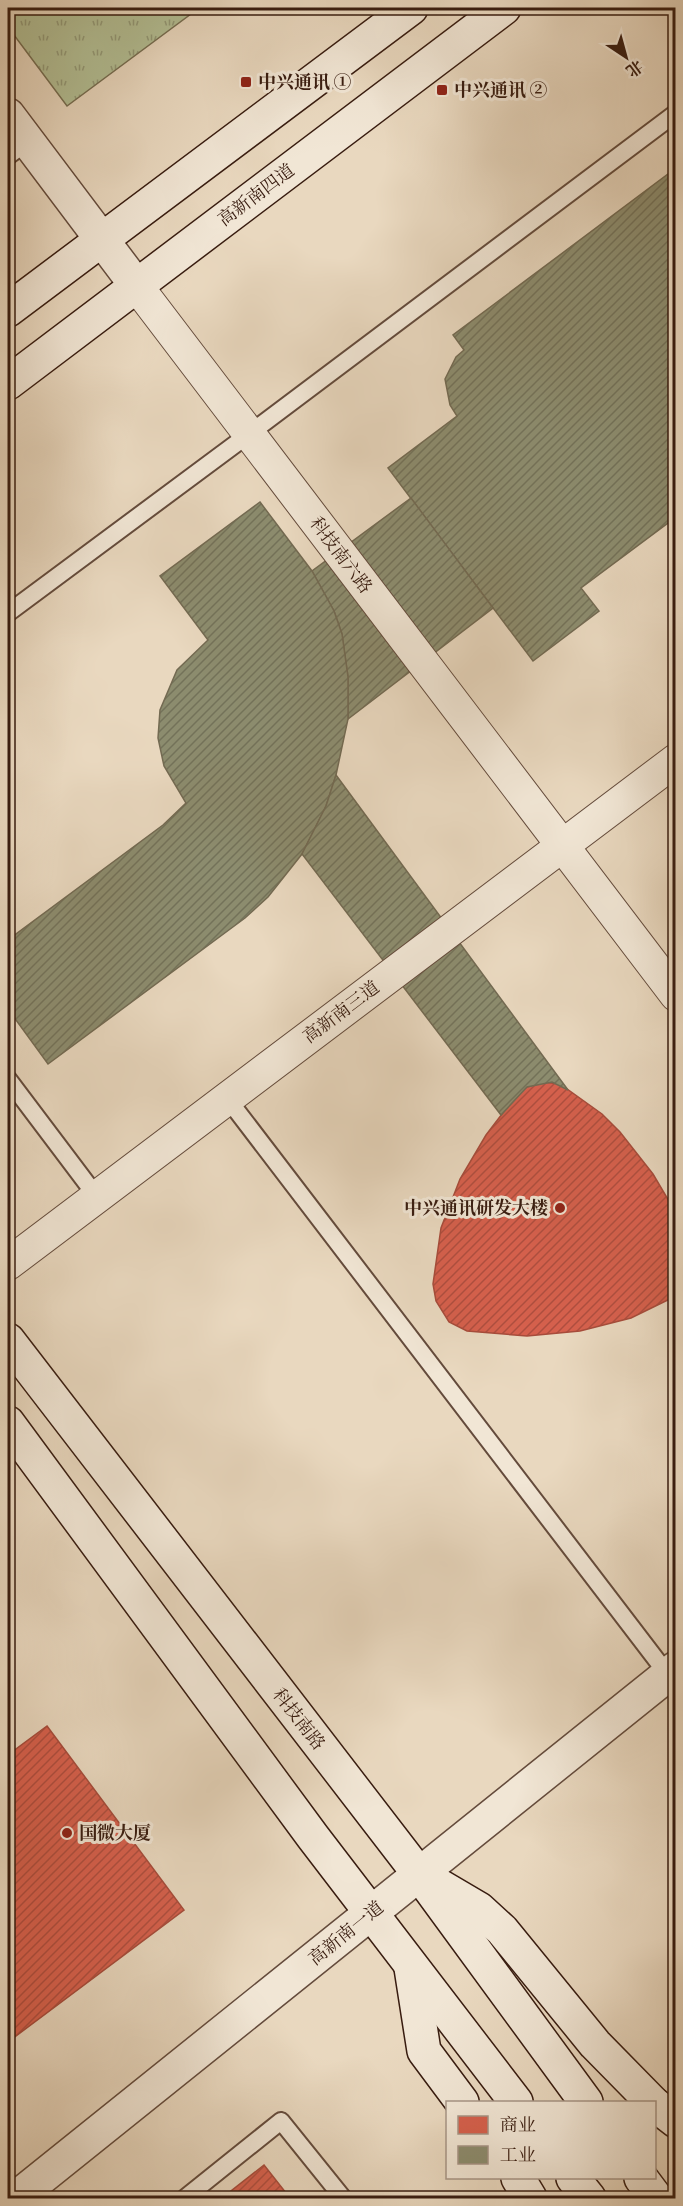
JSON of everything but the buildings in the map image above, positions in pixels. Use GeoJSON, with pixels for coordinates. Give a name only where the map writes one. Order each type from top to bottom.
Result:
{"type":"FeatureCollection","features":[{"type":"Feature","properties":{"kind":"main road"},"geometry":{"type":"LineString","coordinates":[[8,310],[411,8]]}},
{"type":"Feature","properties":{"kind":"main road","name":"高新南四道"},"geometry":{"type":"LineString","coordinates":[[8,383],[504,8]]}},
{"type":"Feature","properties":{"kind":"main road","name":"科技南六路"},"geometry":{"type":"LineString","coordinates":[[8,115],[17,149],[101,240],[136,285]]}},
{"type":"Feature","properties":{"kind":"main road","name":"科技南路"},"geometry":{"type":"LineString","coordinates":[[8,1340],[419,1874],[585,2101]]}},
{"type":"Feature","properties":{"kind":"main road"},"geometry":{"type":"LineString","coordinates":[[8,1423],[371,1913],[514,2101]]}},
{"type":"Feature","properties":{"kind":"main road","name":"高新南一道"},"geometry":{"type":"LineString","coordinates":[[16,2199],[672,1672]]}},
{"type":"Feature","properties":{"kind":"main road"},"geometry":{"type":"LineString","coordinates":[[419,1874],[479,1909],[502,1930],[595,2044],[650,2101]]}},
{"type":"Feature","properties":{"kind":"main road"},"geometry":{"type":"LineString","coordinates":[[410,1963],[424,2051],[461,2101]]}},
{"type":"Feature","properties":{"kind":"main road"},"geometry":{"type":"LineString","coordinates":[[656,2106],[675,2121]]}},
{"type":"Feature","properties":{"kind":"main road"},"geometry":{"type":"LineString","coordinates":[[519,2179],[530,2199]]}},
{"type":"Feature","properties":{"kind":"main road"},"geometry":{"type":"LineString","coordinates":[[574,2179],[589,2199]]}},
{"type":"Feature","properties":{"kind":"main road"},"geometry":{"type":"LineString","coordinates":[[642,2179],[656,2199]]}},
{"type":"Feature","properties":{"kind":"street","name":"科技南六路"},"geometry":{"type":"LineString","coordinates":[[136,285],[675,995]]}},
{"type":"Feature","properties":{"kind":"street","name":"高新南三道"},"geometry":{"type":"LineString","coordinates":[[8,1264],[675,760]]}},
{"type":"Feature","properties":{"kind":"lane"},"geometry":{"type":"LineString","coordinates":[[8,613],[675,113]]}},
{"type":"Feature","properties":{"kind":"lane"},"geometry":{"type":"LineString","coordinates":[[8,1079],[97,1197]]}},
{"type":"Feature","properties":{"kind":"lane"},"geometry":{"type":"LineString","coordinates":[[227,1098],[672,1672]]}},
{"type":"Feature","properties":{"kind":"lane"},"geometry":{"type":"LineString","coordinates":[[185,2199],[281,2121],[343,2199]]}},
{"type":"Feature","properties":{"kind":"green space"},"geometry":{"type":"Polygon","coordinates":[[[8,8],[199,8],[67,106],[8,27],[8,8]]]}},
{"type":"Feature","properties":{"kind":"place","name":"中兴通讯 ①"},"geometry":{"type":"Point","coordinates":[246,82]}},
{"type":"Feature","properties":{"kind":"place","name":"中兴通讯 ②"},"geometry":{"type":"Point","coordinates":[442,90]}},
{"type":"Feature","properties":{"kind":"place","name":"中兴通讯研发大楼"},"geometry":{"type":"Point","coordinates":[560,1208]}},
{"type":"Feature","properties":{"kind":"place","name":"国微大厦"},"geometry":{"type":"Point","coordinates":[67,1833]}}]}
